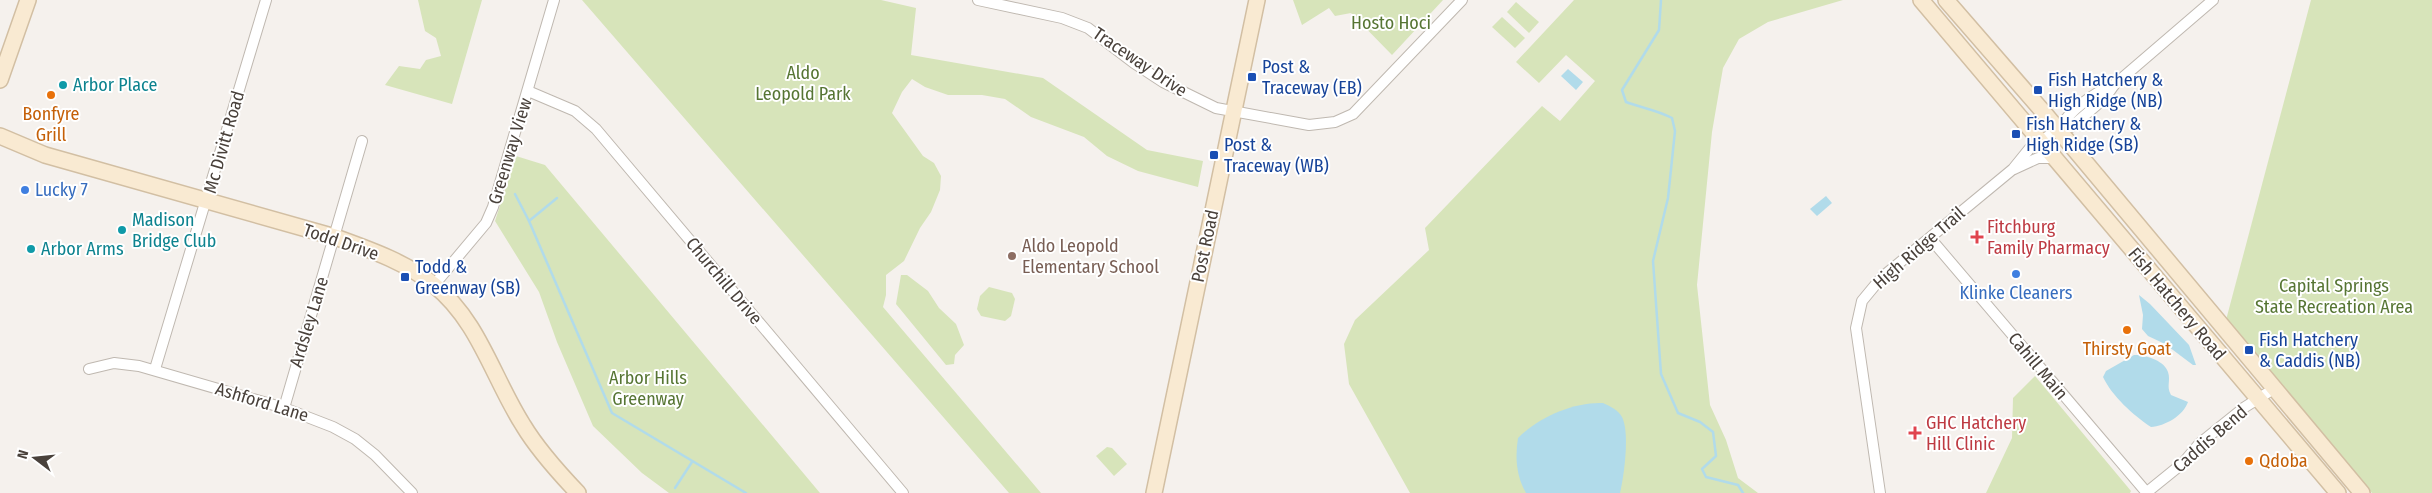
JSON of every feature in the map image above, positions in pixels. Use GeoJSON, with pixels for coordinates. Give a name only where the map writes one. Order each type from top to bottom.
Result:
{"type":"FeatureCollection","features":[{"type":"Feature","properties":{"kind":"street"},"geometry":{"type":"LineString","coordinates":[[0,80],[28,0]]}},
{"type":"Feature","properties":{"kind":"street","name":"Mc Divitt Road"},"geometry":{"type":"LineString","coordinates":[[155,369],[266,0]]}},
{"type":"Feature","properties":{"kind":"street","name":"Greenway View"},"geometry":{"type":"LineString","coordinates":[[434,285],[486,224],[493,207],[554,0]]}},
{"type":"Feature","properties":{"kind":"street","name":"Traceway Drive"},"geometry":{"type":"LineString","coordinates":[[978,0],[1062,18],[1088,28],[1134,63],[1163,82],[1216,108],[1309,124],[1335,122],[1353,114],[1383,85],[1462,0]]}},
{"type":"Feature","properties":{"kind":"street","name":"Post Road"},"geometry":{"type":"LineString","coordinates":[[1154,493],[1257,0]]}},
{"type":"Feature","properties":{"kind":"street","name":"Fish Hatchery Road"},"geometry":{"type":"LineString","coordinates":[[1922,0],[2257,400],[2338,493]]}},
{"type":"Feature","properties":{"kind":"street","name":"Fish Hatchery Road"},"geometry":{"type":"LineString","coordinates":[[1946,0],[2058,130],[2362,493]]}},
{"type":"Feature","properties":{"kind":"street","name":"High Ridge Trail"},"geometry":{"type":"LineString","coordinates":[[1880,493],[1857,322],[1862,300],[1873,286],[2013,169],[2030,148],[2058,130],[2071,127],[2105,98],[2114,85],[2213,0]]}},
{"type":"Feature","properties":{"kind":"street","name":"Churchill Drive"},"geometry":{"type":"LineString","coordinates":[[528,91],[575,111],[596,129],[903,493]]}},
{"type":"Feature","properties":{"kind":"street","name":"Todd Drive"},"geometry":{"type":"LineString","coordinates":[[0,136],[45,154],[335,237],[364,247],[402,265],[434,285],[470,325],[523,425],[548,461],[578,493]]}},
{"type":"Feature","properties":{"kind":"street","name":"Ardsley Lane"},"geometry":{"type":"LineString","coordinates":[[284,408],[362,141]]}},
{"type":"Feature","properties":{"kind":"street","name":"High Ridge Trail"},"geometry":{"type":"LineString","coordinates":[[2013,169],[2038,158],[2054,158]]}},
{"type":"Feature","properties":{"kind":"street","name":"Cahill Main"},"geometry":{"type":"LineString","coordinates":[[1930,238],[2147,493]]}},
{"type":"Feature","properties":{"kind":"street","name":"Ashford Lane"},"geometry":{"type":"LineString","coordinates":[[89,369],[114,363],[155,369],[309,416],[355,439],[394,472],[412,493]]}},
{"type":"Feature","properties":{"kind":"street","name":"Caddis Bend"},"geometry":{"type":"LineString","coordinates":[[2147,493],[2183,463],[2199,444],[2245,407],[2275,388]]}},
{"type":"Feature","properties":{"kind":"green space"},"geometry":{"type":"Polygon","coordinates":[[[418,0],[482,0],[452,104],[385,85],[399,66],[420,69],[426,60],[441,56],[436,38],[425,31],[418,0]]]}},
{"type":"Feature","properties":{"kind":"green space","name":"Aldo Leopold Park"},"geometry":{"type":"Polygon","coordinates":[[[582,0],[881,0],[916,8],[911,55],[1043,78],[1147,150],[1203,161],[1198,187],[1138,171],[1107,156],[1084,137],[1031,117],[1005,99],[982,95],[948,95],[925,87],[912,79],[902,92],[892,113],[923,156],[934,163],[941,176],[940,190],[931,212],[920,228],[904,261],[886,275],[886,295],[883,307],[1041,493],[1009,493],[582,0]]]}},
{"type":"Feature","properties":{"kind":"green space","name":"Hosto Hoci"},"geometry":{"type":"Polygon","coordinates":[[[1293,0],[1443,0],[1392,55],[1351,13],[1335,16],[1329,8],[1302,25],[1293,0]]]}},
{"type":"Feature","properties":{"kind":"green space"},"geometry":{"type":"Polygon","coordinates":[[[1574,0],[1843,0],[1768,22],[1739,39],[1723,68],[1712,132],[1697,285],[1710,405],[1726,440],[1738,478],[1758,493],[1410,493],[1349,384],[1344,344],[1355,320],[1429,250],[1425,228],[1542,106],[1560,121],[1595,81],[1566,55],[1539,83],[1516,62],[1574,0]]]}},
{"type":"Feature","properties":{"kind":"green space","name":"Capital Springs State Recreation Area"},"geometry":{"type":"Polygon","coordinates":[[[2311,0],[2432,0],[2432,493],[2372,493],[2226,320],[2311,0]]]}},
{"type":"Feature","properties":{"kind":"green space"},"geometry":{"type":"Polygon","coordinates":[[[1516,2],[1539,22],[1529,33],[1507,12],[1516,2]]]}},
{"type":"Feature","properties":{"kind":"green space"},"geometry":{"type":"Polygon","coordinates":[[[1502,17],[1525,38],[1515,48],[1492,27],[1502,17]]]}},
{"type":"Feature","properties":{"kind":"green space","name":"Arbor Hills Greenway"},"geometry":{"type":"Polygon","coordinates":[[[516,156],[545,165],[820,493],[669,493],[642,473],[593,426],[557,342],[539,292],[495,221],[516,156]]]}},
{"type":"Feature","properties":{"kind":"green space"},"geometry":{"type":"Polygon","coordinates":[[[901,275],[907,275],[928,291],[939,308],[956,324],[964,345],[955,355],[954,364],[946,365],[896,304],[901,275]]]}},
{"type":"Feature","properties":{"kind":"green space"},"geometry":{"type":"Polygon","coordinates":[[[989,287],[1012,293],[1015,299],[1011,316],[1005,321],[981,316],[977,309],[980,296],[989,287]]]}},
{"type":"Feature","properties":{"kind":"green space"},"geometry":{"type":"Polygon","coordinates":[[[2035,376],[2131,491],[2130,493],[1986,493],[2012,438],[2013,398],[2035,376]]]}},
{"type":"Feature","properties":{"kind":"green space"},"geometry":{"type":"Polygon","coordinates":[[[1107,447],[1112,448],[1127,464],[1114,476],[1096,456],[1107,447]]]}},
{"type":"Feature","properties":{"kind":"water"},"geometry":{"type":"Polygon","coordinates":[[[1568,69],[1583,82],[1576,90],[1561,76],[1568,69]]]}},
{"type":"Feature","properties":{"kind":"water"},"geometry":{"type":"Polygon","coordinates":[[[1826,196],[1832,203],[1817,216],[1810,209],[1826,196]]]}},
{"type":"Feature","properties":{"kind":"water"},"geometry":{"type":"Polygon","coordinates":[[[2139,295],[2189,345],[2196,365],[2193,365],[2165,344],[2148,336],[2142,329],[2143,315],[2139,295]]]}},
{"type":"Feature","properties":{"kind":"water"},"geometry":{"type":"Polygon","coordinates":[[[2134,355],[2149,357],[2166,368],[2171,395],[2188,402],[2178,416],[2168,422],[2151,427],[2117,398],[2103,377],[2106,371],[2134,355]]]}},
{"type":"Feature","properties":{"kind":"water"},"geometry":{"type":"Polygon","coordinates":[[[1603,403],[1618,412],[1622,417],[1626,433],[1626,455],[1620,493],[1526,493],[1520,480],[1517,466],[1518,438],[1526,430],[1557,412],[1580,405],[1603,403]]]}},
{"type":"Feature","properties":{"kind":"waterway"},"geometry":{"type":"LineString","coordinates":[[1661,0],[1659,30],[1622,90],[1626,102],[1672,118],[1675,131],[1668,198],[1653,261],[1661,374],[1678,413],[1700,422],[1713,432],[1716,456],[1702,469],[1706,477],[1738,485],[1743,493]]}},
{"type":"Feature","properties":{"kind":"waterway"},"geometry":{"type":"LineString","coordinates":[[515,194],[529,221],[612,413],[746,493]]}},
{"type":"Feature","properties":{"kind":"waterway"},"geometry":{"type":"LineString","coordinates":[[529,221],[557,198]]}},
{"type":"Feature","properties":{"kind":"waterway"},"geometry":{"type":"LineString","coordinates":[[675,488],[692,462]]}},
{"type":"Feature","properties":{"kind":"place","name":"Post & Traceway (EB)"},"geometry":{"type":"Point","coordinates":[1252,77]}},
{"type":"Feature","properties":{"kind":"place","name":"Arbor Place"},"geometry":{"type":"Point","coordinates":[63,85]}},
{"type":"Feature","properties":{"kind":"place","name":"Fish Hatchery & High Ridge (NB)"},"geometry":{"type":"Point","coordinates":[2038,90]}},
{"type":"Feature","properties":{"kind":"place","name":"Bonfyre Grill"},"geometry":{"type":"Point","coordinates":[51,95]}},
{"type":"Feature","properties":{"kind":"place","name":"Fish Hatchery & High Ridge (SB)"},"geometry":{"type":"Point","coordinates":[2016,134]}},
{"type":"Feature","properties":{"kind":"place","name":"Post & Traceway (WB)"},"geometry":{"type":"Point","coordinates":[1214,155]}},
{"type":"Feature","properties":{"kind":"place","name":"Lucky 7"},"geometry":{"type":"Point","coordinates":[25,190]}},
{"type":"Feature","properties":{"kind":"place","name":"Madison Bridge Club"},"geometry":{"type":"Point","coordinates":[122,230]}},
{"type":"Feature","properties":{"kind":"place","name":"Fitchburg Family Pharmacy"},"geometry":{"type":"Point","coordinates":[1977,237]}},
{"type":"Feature","properties":{"kind":"place","name":"Arbor Arms"},"geometry":{"type":"Point","coordinates":[31,249]}},
{"type":"Feature","properties":{"kind":"place","name":"Aldo Leopold Elementary School"},"geometry":{"type":"Point","coordinates":[1012,256]}},
{"type":"Feature","properties":{"kind":"place","name":"Klinke Cleaners"},"geometry":{"type":"Point","coordinates":[2016,274]}},
{"type":"Feature","properties":{"kind":"place","name":"Todd & Greenway (SB)"},"geometry":{"type":"Point","coordinates":[405,277]}},
{"type":"Feature","properties":{"kind":"place","name":"Thirsty Goat"},"geometry":{"type":"Point","coordinates":[2127,330]}},
{"type":"Feature","properties":{"kind":"place","name":"Fish Hatchery & Caddis (NB)"},"geometry":{"type":"Point","coordinates":[2249,350]}},
{"type":"Feature","properties":{"kind":"place","name":"GHC Hatchery Hill Clinic"},"geometry":{"type":"Point","coordinates":[1915,433]}},
{"type":"Feature","properties":{"kind":"place","name":"Qdoba"},"geometry":{"type":"Point","coordinates":[2249,461]}}]}
